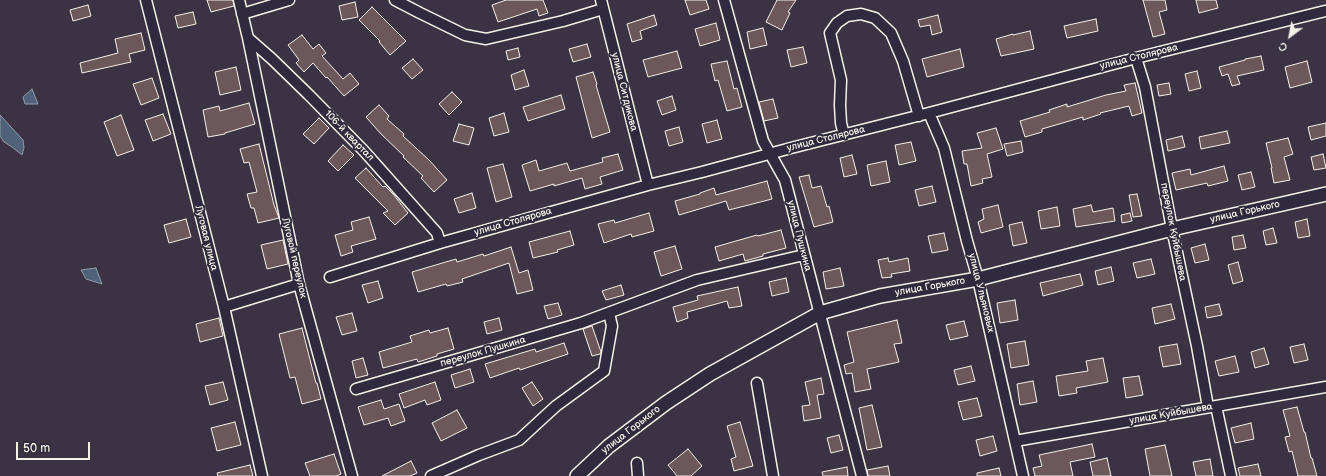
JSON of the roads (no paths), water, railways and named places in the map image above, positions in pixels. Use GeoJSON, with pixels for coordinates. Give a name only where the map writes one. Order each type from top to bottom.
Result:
{"type":"FeatureCollection","features":[{"type":"Feature","properties":{"kind":"main road","name":"улица Горького"},"geometry":{"type":"LineString","coordinates":[[577,476],[609,446],[666,403],[710,374],[820,313],[880,296],[978,278],[1172,229],[1326,194]]}},
{"type":"Feature","properties":{"kind":"street","name":"Луговая улица"},"geometry":{"type":"LineString","coordinates":[[146,0],[224,307],[262,476]]}},
{"type":"Feature","properties":{"kind":"street","name":"Луговой переулок"},"geometry":{"type":"LineString","coordinates":[[239,0],[299,284],[352,476]]}},
{"type":"Feature","properties":{"kind":"street"},"geometry":{"type":"LineString","coordinates":[[242,14],[289,0]]}},
{"type":"Feature","properties":{"kind":"street"},"geometry":{"type":"LineString","coordinates":[[395,0],[465,35],[486,39],[563,21],[602,4]]}},
{"type":"Feature","properties":{"kind":"street","name":"улица Пушкина"},"geometry":{"type":"LineString","coordinates":[[724,0],[763,141],[785,180],[862,476]]}},
{"type":"Feature","properties":{"kind":"street","name":"улица Ситдикова"},"geometry":{"type":"LineString","coordinates":[[602,4],[648,185]]}},
{"type":"Feature","properties":{"kind":"street","name":"улица Столярова"},"geometry":{"type":"LineString","coordinates":[[330,277],[440,243],[648,185],[1136,58],[1325,11]]}},
{"type":"Feature","properties":{"kind":"street","name":"улица Ульяновых"},"geometry":{"type":"LineString","coordinates":[[844,135],[841,123],[840,80],[830,32],[837,23],[848,16],[861,14],[875,18],[891,33],[924,114],[944,148],[967,241],[978,278],[1024,476]]}},
{"type":"Feature","properties":{"kind":"street","name":"106-й квартал"},"geometry":{"type":"LineString","coordinates":[[248,38],[310,95],[364,151],[437,233],[440,243]]}},
{"type":"Feature","properties":{"kind":"street","name":"переулок Куйбышева"},"geometry":{"type":"LineString","coordinates":[[1136,58],[1145,87],[1172,229],[1197,346],[1232,476]]}},
{"type":"Feature","properties":{"kind":"street","name":"переулок Пушкина"},"geometry":{"type":"LineString","coordinates":[[356,389],[581,323],[696,280],[804,255]]}},
{"type":"Feature","properties":{"kind":"street"},"geometry":{"type":"LineString","coordinates":[[224,307],[299,284]]}},
{"type":"Feature","properties":{"kind":"street"},"geometry":{"type":"LineString","coordinates":[[431,476],[519,440],[556,406],[604,371],[612,326],[609,313]]}},
{"type":"Feature","properties":{"kind":"street"},"geometry":{"type":"LineString","coordinates":[[757,383],[773,476]]}},
{"type":"Feature","properties":{"kind":"street","name":"улица Куйбышева"},"geometry":{"type":"LineString","coordinates":[[1015,441],[1326,387]]}},
{"type":"Feature","properties":{"kind":"street"},"geometry":{"type":"LineString","coordinates":[[637,463],[638,476]]}},
{"type":"Feature","properties":{"kind":"water"},"geometry":{"type":"Polygon","coordinates":[[[32,89],[38,104],[25,104],[23,97],[32,89]]]}},
{"type":"Feature","properties":{"kind":"water"},"geometry":{"type":"Polygon","coordinates":[[[0,115],[23,140],[24,148],[22,155],[4,142],[0,136],[0,115]]]}},
{"type":"Feature","properties":{"kind":"water"},"geometry":{"type":"Polygon","coordinates":[[[96,268],[102,284],[86,279],[81,270],[96,268]]]}}]}
